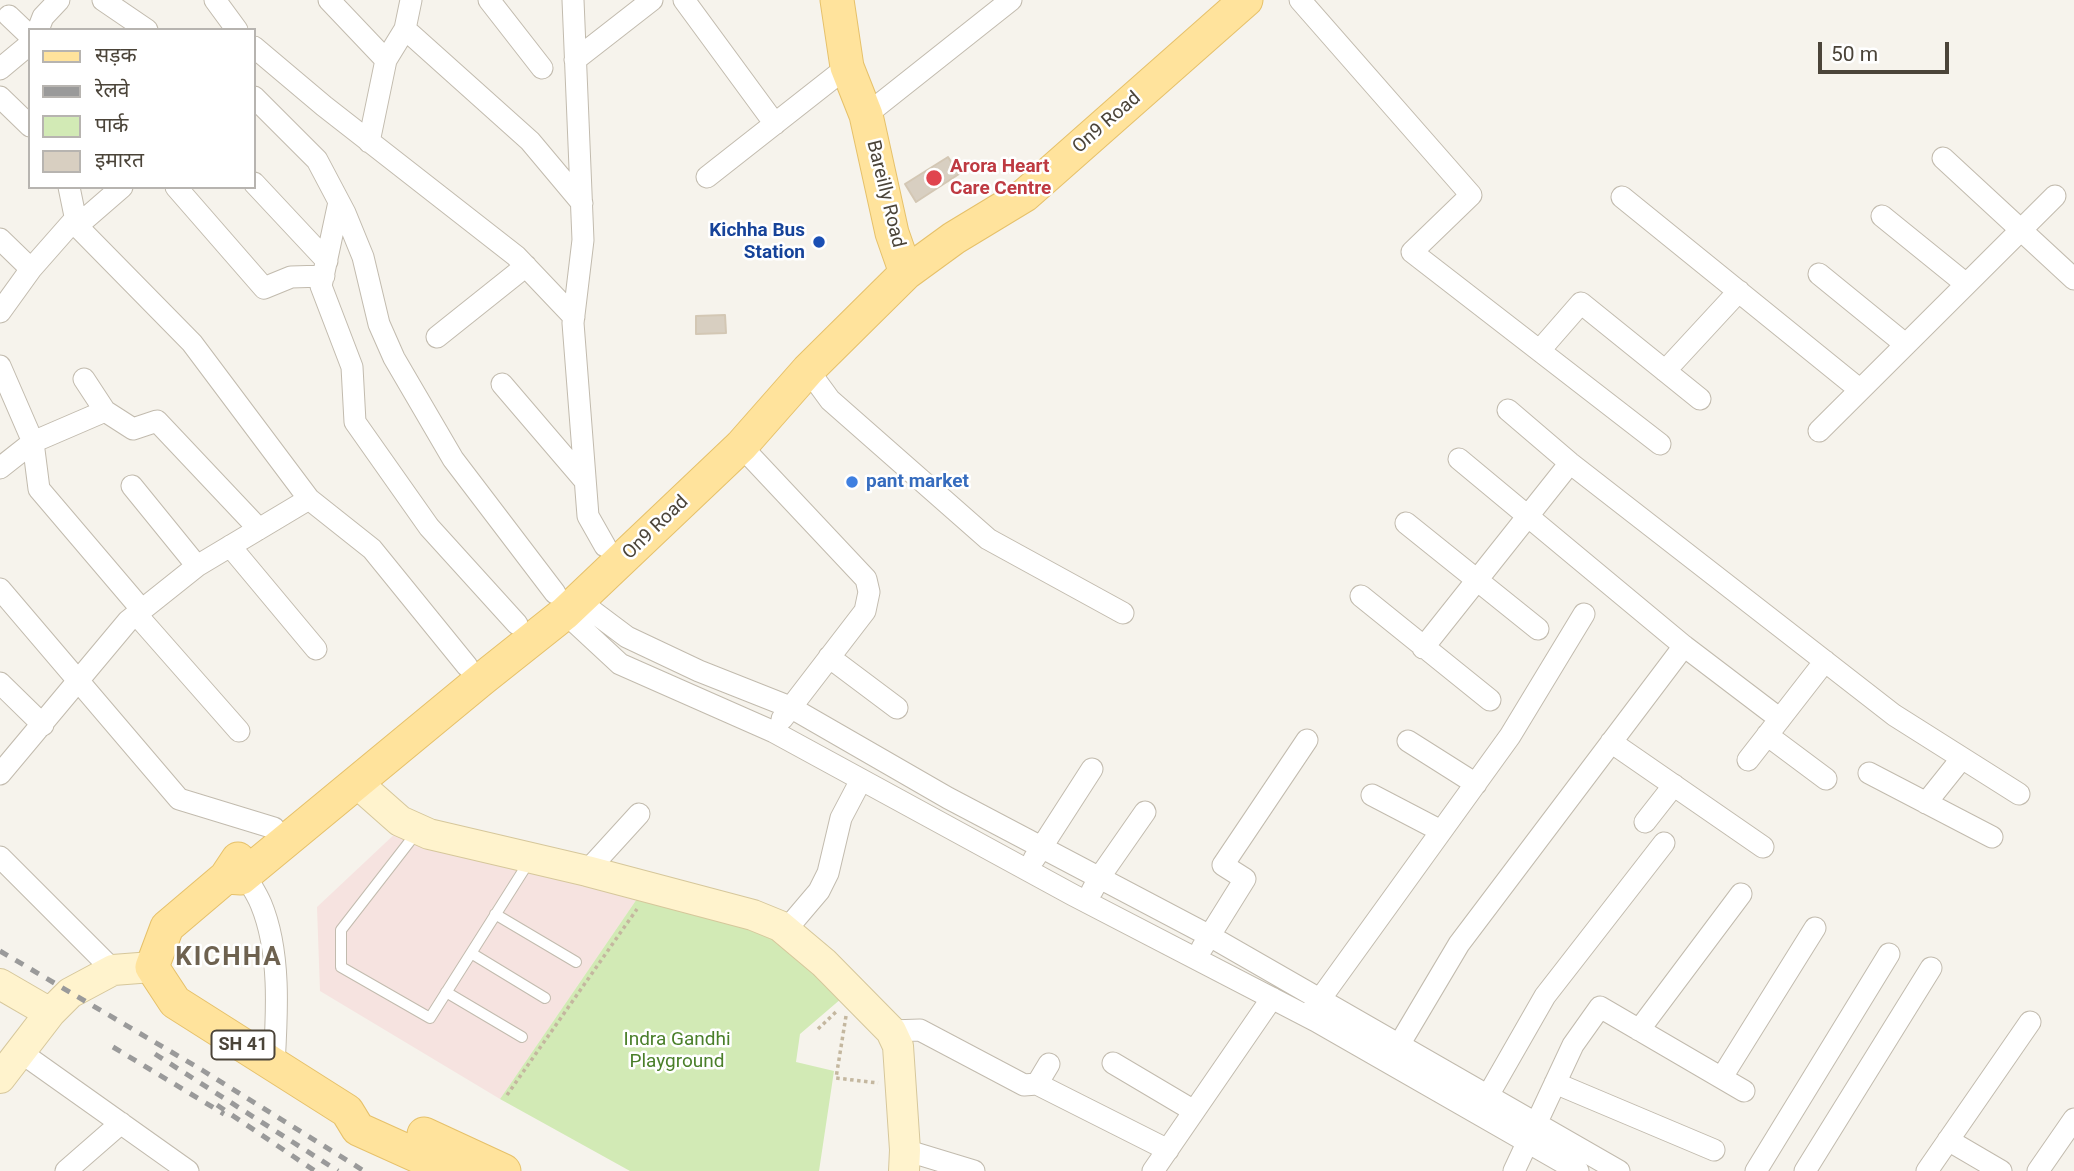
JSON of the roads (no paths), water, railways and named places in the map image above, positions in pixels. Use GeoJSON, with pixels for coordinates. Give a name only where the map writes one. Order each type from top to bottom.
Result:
{"type":"FeatureCollection","features":[{"type":"Feature","properties":{"kind":"main road","name":"Bareilly Road"},"geometry":{"type":"LineString","coordinates":[[837,0],[847,67],[866,115],[892,233],[906,273]]}},
{"type":"Feature","properties":{"kind":"main road","name":"Bareilly Road"},"geometry":{"type":"LineString","coordinates":[[855,0],[866,59],[866,115]]}},
{"type":"Feature","properties":{"kind":"main road"},"geometry":{"type":"LineString","coordinates":[[954,238],[1014,179],[1221,0]]}},
{"type":"Feature","properties":{"kind":"main road","name":"On9 Road"},"geometry":{"type":"LineString","coordinates":[[152,967],[167,927],[357,783],[566,602],[741,446],[808,370],[906,273],[954,238],[1025,195],[1247,0]]}},
{"type":"Feature","properties":{"kind":"main road"},"geometry":{"type":"LineString","coordinates":[[235,876],[234,862],[517,624],[566,602],[605,545],[727,434],[808,370]]}},
{"type":"Feature","properties":{"kind":"main road","name":"SH 41"},"geometry":{"type":"LineString","coordinates":[[152,967],[175,1002],[346,1111],[369,1108],[504,1171]]}},
{"type":"Feature","properties":{"kind":"main road"},"geometry":{"type":"LineString","coordinates":[[346,1111],[358,1129],[451,1171]]}},
{"type":"Feature","properties":{"kind":"street"},"geometry":{"type":"LineString","coordinates":[[39,28],[43,18],[59,0]]}},
{"type":"Feature","properties":{"kind":"street"},"geometry":{"type":"LineString","coordinates":[[103,0],[144,28]]}},
{"type":"Feature","properties":{"kind":"street"},"geometry":{"type":"LineString","coordinates":[[329,0],[386,60]]}},
{"type":"Feature","properties":{"kind":"street"},"geometry":{"type":"LineString","coordinates":[[369,142],[386,60],[405,29],[411,0]]}},
{"type":"Feature","properties":{"kind":"street"},"geometry":{"type":"LineString","coordinates":[[489,0],[542,68]]}},
{"type":"Feature","properties":{"kind":"street"},"geometry":{"type":"LineString","coordinates":[[573,0],[583,240],[573,317],[588,516],[605,545]]}},
{"type":"Feature","properties":{"kind":"street"},"geometry":{"type":"LineString","coordinates":[[575,60],[652,0]]}},
{"type":"Feature","properties":{"kind":"street"},"geometry":{"type":"LineString","coordinates":[[684,0],[775,124]]}},
{"type":"Feature","properties":{"kind":"street"},"geometry":{"type":"LineString","coordinates":[[866,115],[1011,0]]}},
{"type":"Feature","properties":{"kind":"street"},"geometry":{"type":"LineString","coordinates":[[1300,0],[1471,195],[1412,252],[1661,444]]}},
{"type":"Feature","properties":{"kind":"street"},"geometry":{"type":"LineString","coordinates":[[217,1],[236,28]]}},
{"type":"Feature","properties":{"kind":"street"},"geometry":{"type":"LineString","coordinates":[[9,16],[28,34]]}},
{"type":"Feature","properties":{"kind":"street"},"geometry":{"type":"LineString","coordinates":[[405,29],[530,141],[582,203]]}},
{"type":"Feature","properties":{"kind":"street"},"geometry":{"type":"LineString","coordinates":[[0,69],[28,46]]}},
{"type":"Feature","properties":{"kind":"street"},"geometry":{"type":"LineString","coordinates":[[256,49],[369,142],[516,256],[573,317]]}},
{"type":"Feature","properties":{"kind":"street"},"geometry":{"type":"LineString","coordinates":[[706,177],[847,67]]}},
{"type":"Feature","properties":{"kind":"street"},"geometry":{"type":"LineString","coordinates":[[256,95],[281,70]]}},
{"type":"Feature","properties":{"kind":"street"},"geometry":{"type":"LineString","coordinates":[[0,97],[28,124]]}},
{"type":"Feature","properties":{"kind":"street"},"geometry":{"type":"LineString","coordinates":[[256,99],[317,160],[363,257],[380,324],[394,358],[453,459],[566,602],[620,663],[774,732],[1028,871],[1272,998],[1314,1008],[1399,1044],[1483,1105]]}},
{"type":"Feature","properties":{"kind":"street"},"geometry":{"type":"LineString","coordinates":[[1943,158],[2074,279]]}},
{"type":"Feature","properties":{"kind":"street"},"geometry":{"type":"LineString","coordinates":[[256,185],[325,269]]}},
{"type":"Feature","properties":{"kind":"street"},"geometry":{"type":"LineString","coordinates":[[69,189],[76,222],[192,343],[309,499],[372,549],[467,666]]}},
{"type":"Feature","properties":{"kind":"street"},"geometry":{"type":"LineString","coordinates":[[0,312],[31,269],[76,222],[119,189]]}},
{"type":"Feature","properties":{"kind":"street"},"geometry":{"type":"LineString","coordinates":[[178,189],[264,288],[291,277],[325,269]]}},
{"type":"Feature","properties":{"kind":"street"},"geometry":{"type":"LineString","coordinates":[[1819,431],[2055,196]]}},
{"type":"Feature","properties":{"kind":"street"},"geometry":{"type":"LineString","coordinates":[[1622,197],[1859,389]]}},
{"type":"Feature","properties":{"kind":"street"},"geometry":{"type":"LineString","coordinates":[[339,202],[321,286],[352,367],[355,422],[429,527],[517,624]]}},
{"type":"Feature","properties":{"kind":"street"},"geometry":{"type":"LineString","coordinates":[[1882,216],[1966,284]]}},
{"type":"Feature","properties":{"kind":"street"},"geometry":{"type":"LineString","coordinates":[[0,239],[31,269]]}},
{"type":"Feature","properties":{"kind":"street"},"geometry":{"type":"LineString","coordinates":[[436,337],[526,266]]}},
{"type":"Feature","properties":{"kind":"street"},"geometry":{"type":"LineString","coordinates":[[1819,274],[1905,344]]}},
{"type":"Feature","properties":{"kind":"street"},"geometry":{"type":"LineString","coordinates":[[1665,371],[1739,291]]}},
{"type":"Feature","properties":{"kind":"street"},"geometry":{"type":"LineString","coordinates":[[1540,350],[1581,303],[1700,399]]}},
{"type":"Feature","properties":{"kind":"street"},"geometry":{"type":"LineString","coordinates":[[0,366],[33,442],[39,489],[239,731]]}},
{"type":"Feature","properties":{"kind":"street"},"geometry":{"type":"LineString","coordinates":[[808,370],[830,400],[988,539],[1123,613]]}},
{"type":"Feature","properties":{"kind":"street"},"geometry":{"type":"LineString","coordinates":[[84,379],[105,411],[133,429],[157,421],[259,529]]}},
{"type":"Feature","properties":{"kind":"street"},"geometry":{"type":"LineString","coordinates":[[502,384],[585,481]]}},
{"type":"Feature","properties":{"kind":"street"},"geometry":{"type":"LineString","coordinates":[[1508,410],[1570,463],[1894,715],[2019,794]]}},
{"type":"Feature","properties":{"kind":"street"},"geometry":{"type":"LineString","coordinates":[[0,468],[33,442],[105,411]]}},
{"type":"Feature","properties":{"kind":"street"},"geometry":{"type":"LineString","coordinates":[[741,446],[866,579],[869,592],[865,611],[790,707],[774,732]]}},
{"type":"Feature","properties":{"kind":"street"},"geometry":{"type":"LineString","coordinates":[[1459,459],[1684,646],[1774,727],[1826,779]]}},
{"type":"Feature","properties":{"kind":"street"},"geometry":{"type":"LineString","coordinates":[[1423,648],[1570,463]]}},
{"type":"Feature","properties":{"kind":"street"},"geometry":{"type":"LineString","coordinates":[[132,486],[197,566]]}},
{"type":"Feature","properties":{"kind":"street"},"geometry":{"type":"LineString","coordinates":[[0,774],[139,612],[197,566],[309,499]]}},
{"type":"Feature","properties":{"kind":"street"},"geometry":{"type":"LineString","coordinates":[[1406,523],[1538,629]]}},
{"type":"Feature","properties":{"kind":"street"},"geometry":{"type":"LineString","coordinates":[[230,546],[316,649]]}},
{"type":"Feature","properties":{"kind":"street"},"geometry":{"type":"LineString","coordinates":[[0,589],[179,799],[274,828]]}},
{"type":"Feature","properties":{"kind":"street"},"geometry":{"type":"LineString","coordinates":[[1361,596],[1490,699]]}},
{"type":"Feature","properties":{"kind":"street"},"geometry":{"type":"LineString","coordinates":[[566,602],[626,637],[699,671],[790,707],[948,798],[1208,935],[1388,1063],[1483,1105],[1533,1133],[1619,1171]]}},
{"type":"Feature","properties":{"kind":"street"},"geometry":{"type":"LineString","coordinates":[[1314,1008],[1510,737],[1584,614]]}},
{"type":"Feature","properties":{"kind":"street"},"geometry":{"type":"LineString","coordinates":[[1388,1063],[1460,944],[1684,646]]}},
{"type":"Feature","properties":{"kind":"street"},"geometry":{"type":"LineString","coordinates":[[829,657],[897,708]]}},
{"type":"Feature","properties":{"kind":"street"},"geometry":{"type":"LineString","coordinates":[[1748,760],[1825,661]]}},
{"type":"Feature","properties":{"kind":"street"},"geometry":{"type":"LineString","coordinates":[[0,683],[43,725]]}},
{"type":"Feature","properties":{"kind":"street"},"geometry":{"type":"LineString","coordinates":[[1196,959],[1208,935],[1245,879],[1223,865],[1307,740]]}},
{"type":"Feature","properties":{"kind":"street"},"geometry":{"type":"LineString","coordinates":[[1408,741],[1476,784]]}},
{"type":"Feature","properties":{"kind":"street"},"geometry":{"type":"LineString","coordinates":[[1611,743],[1763,847]]}},
{"type":"Feature","properties":{"kind":"street"},"geometry":{"type":"LineString","coordinates":[[1926,803],[1962,758]]}},
{"type":"Feature","properties":{"kind":"street"},"geometry":{"type":"LineString","coordinates":[[1028,871],[1093,769]]}},
{"type":"Feature","properties":{"kind":"street"},"geometry":{"type":"LineString","coordinates":[[1868,773],[1992,837]]}},
{"type":"Feature","properties":{"kind":"street"},"geometry":{"type":"LineString","coordinates":[[785,931],[819,891],[828,873],[841,818],[861,780]]}},
{"type":"Feature","properties":{"kind":"street"},"geometry":{"type":"LineString","coordinates":[[357,783],[400,821],[429,834],[587,871],[752,915],[785,931],[824,963],[891,1031],[898,1046],[904,1161],[974,1171]]}},
{"type":"Feature","properties":{"kind":"street"},"geometry":{"type":"LineString","coordinates":[[1645,822],[1674,785]]}},
{"type":"Feature","properties":{"kind":"street"},"geometry":{"type":"LineString","coordinates":[[1372,795],[1441,831]]}},
{"type":"Feature","properties":{"kind":"street"},"geometry":{"type":"LineString","coordinates":[[1087,902],[1099,878],[1145,812]]}},
{"type":"Feature","properties":{"kind":"street"},"geometry":{"type":"LineString","coordinates":[[587,871],[639,814]]}},
{"type":"Feature","properties":{"kind":"street"},"geometry":{"type":"LineString","coordinates":[[1483,1105],[1545,996],[1664,843]]}},
{"type":"Feature","properties":{"kind":"street"},"geometry":{"type":"LineString","coordinates":[[0,857],[113,970]]}},
{"type":"Feature","properties":{"kind":"street"},"geometry":{"type":"LineString","coordinates":[[235,876],[261,904],[274,957],[277,1021],[274,1065]]}},
{"type":"Feature","properties":{"kind":"street"},"geometry":{"type":"LineString","coordinates":[[1639,1030],[1741,894]]}},
{"type":"Feature","properties":{"kind":"street"},"geometry":{"type":"LineString","coordinates":[[1722,1077],[1815,928]]}},
{"type":"Feature","properties":{"kind":"street"},"geometry":{"type":"LineString","coordinates":[[1756,1171],[1889,954]]}},
{"type":"Feature","properties":{"kind":"street"},"geometry":{"type":"LineString","coordinates":[[0,1078],[50,1013],[70,993],[113,970],[152,967]]}},
{"type":"Feature","properties":{"kind":"street"},"geometry":{"type":"LineString","coordinates":[[1805,1171],[1931,968]]}},
{"type":"Feature","properties":{"kind":"street"},"geometry":{"type":"LineString","coordinates":[[0,984],[50,1013]]}},
{"type":"Feature","properties":{"kind":"street"},"geometry":{"type":"LineString","coordinates":[[1153,1171],[1272,998]]}},
{"type":"Feature","properties":{"kind":"street"},"geometry":{"type":"LineString","coordinates":[[1514,1171],[1573,1045],[1600,1007],[1744,1091]]}},
{"type":"Feature","properties":{"kind":"street"},"geometry":{"type":"LineString","coordinates":[[1928,1171],[2031,1022]]}},
{"type":"Feature","properties":{"kind":"street"},"geometry":{"type":"LineString","coordinates":[[891,1031],[920,1030],[1024,1085],[1037,1084],[1168,1150]]}},
{"type":"Feature","properties":{"kind":"street"},"geometry":{"type":"LineString","coordinates":[[19,1051],[187,1171]]}},
{"type":"Feature","properties":{"kind":"street"},"geometry":{"type":"LineString","coordinates":[[1114,1063],[1194,1111]]}},
{"type":"Feature","properties":{"kind":"street"},"geometry":{"type":"LineString","coordinates":[[1037,1084],[1049,1064]]}},
{"type":"Feature","properties":{"kind":"street"},"geometry":{"type":"LineString","coordinates":[[1555,1083],[1714,1150]]}},
{"type":"Feature","properties":{"kind":"street"},"geometry":{"type":"LineString","coordinates":[[2038,1171],[2074,1119]]}},
{"type":"Feature","properties":{"kind":"street"},"geometry":{"type":"LineString","coordinates":[[66,1171],[121,1123]]}},
{"type":"Feature","properties":{"kind":"street"},"geometry":{"type":"LineString","coordinates":[[1533,1133],[1578,1171]]}},
{"type":"Feature","properties":{"kind":"street"},"geometry":{"type":"LineString","coordinates":[[1948,1140],[2001,1171]]}},
{"type":"Feature","properties":{"kind":"lane"},"geometry":{"type":"LineString","coordinates":[[419,830],[341,930],[341,967],[430,1018],[531,858]]}},
{"type":"Feature","properties":{"kind":"lane"},"geometry":{"type":"LineString","coordinates":[[495,914],[576,962]]}},
{"type":"Feature","properties":{"kind":"lane"},"geometry":{"type":"LineString","coordinates":[[471,953],[545,998]]}},
{"type":"Feature","properties":{"kind":"lane"},"geometry":{"type":"LineString","coordinates":[[446,992],[522,1037]]}},
{"type":"Feature","properties":{"kind":"railway"},"geometry":{"type":"LineString","coordinates":[[0,951],[202,1070],[364,1171]]}},
{"type":"Feature","properties":{"kind":"railway"},"geometry":{"type":"LineString","coordinates":[[113,1047],[224,1114]]}},
{"type":"Feature","properties":{"kind":"railway"},"geometry":{"type":"LineString","coordinates":[[155,1054],[338,1171]]}},
{"type":"Feature","properties":{"kind":"railway"},"geometry":{"type":"LineString","coordinates":[[217,1105],[315,1171]]}},
{"type":"Feature","properties":{"kind":"place","name":"Arora Heart Care Centre"},"geometry":{"type":"Point","coordinates":[934,178]}},
{"type":"Feature","properties":{"kind":"place","name":"Kichha Bus Station"},"geometry":{"type":"Point","coordinates":[819,242]}},
{"type":"Feature","properties":{"kind":"place","name":"pant market"},"geometry":{"type":"Point","coordinates":[852,482]}},
{"type":"Feature","properties":{"kind":"district","name":"KICHHA"},"geometry":{"type":"Point","coordinates":[229,958]}},
{"type":"Feature","properties":{"kind":"park label","name":"Indra Gandhi Playground"},"geometry":{"type":"Point","coordinates":[677,1051]}}]}
